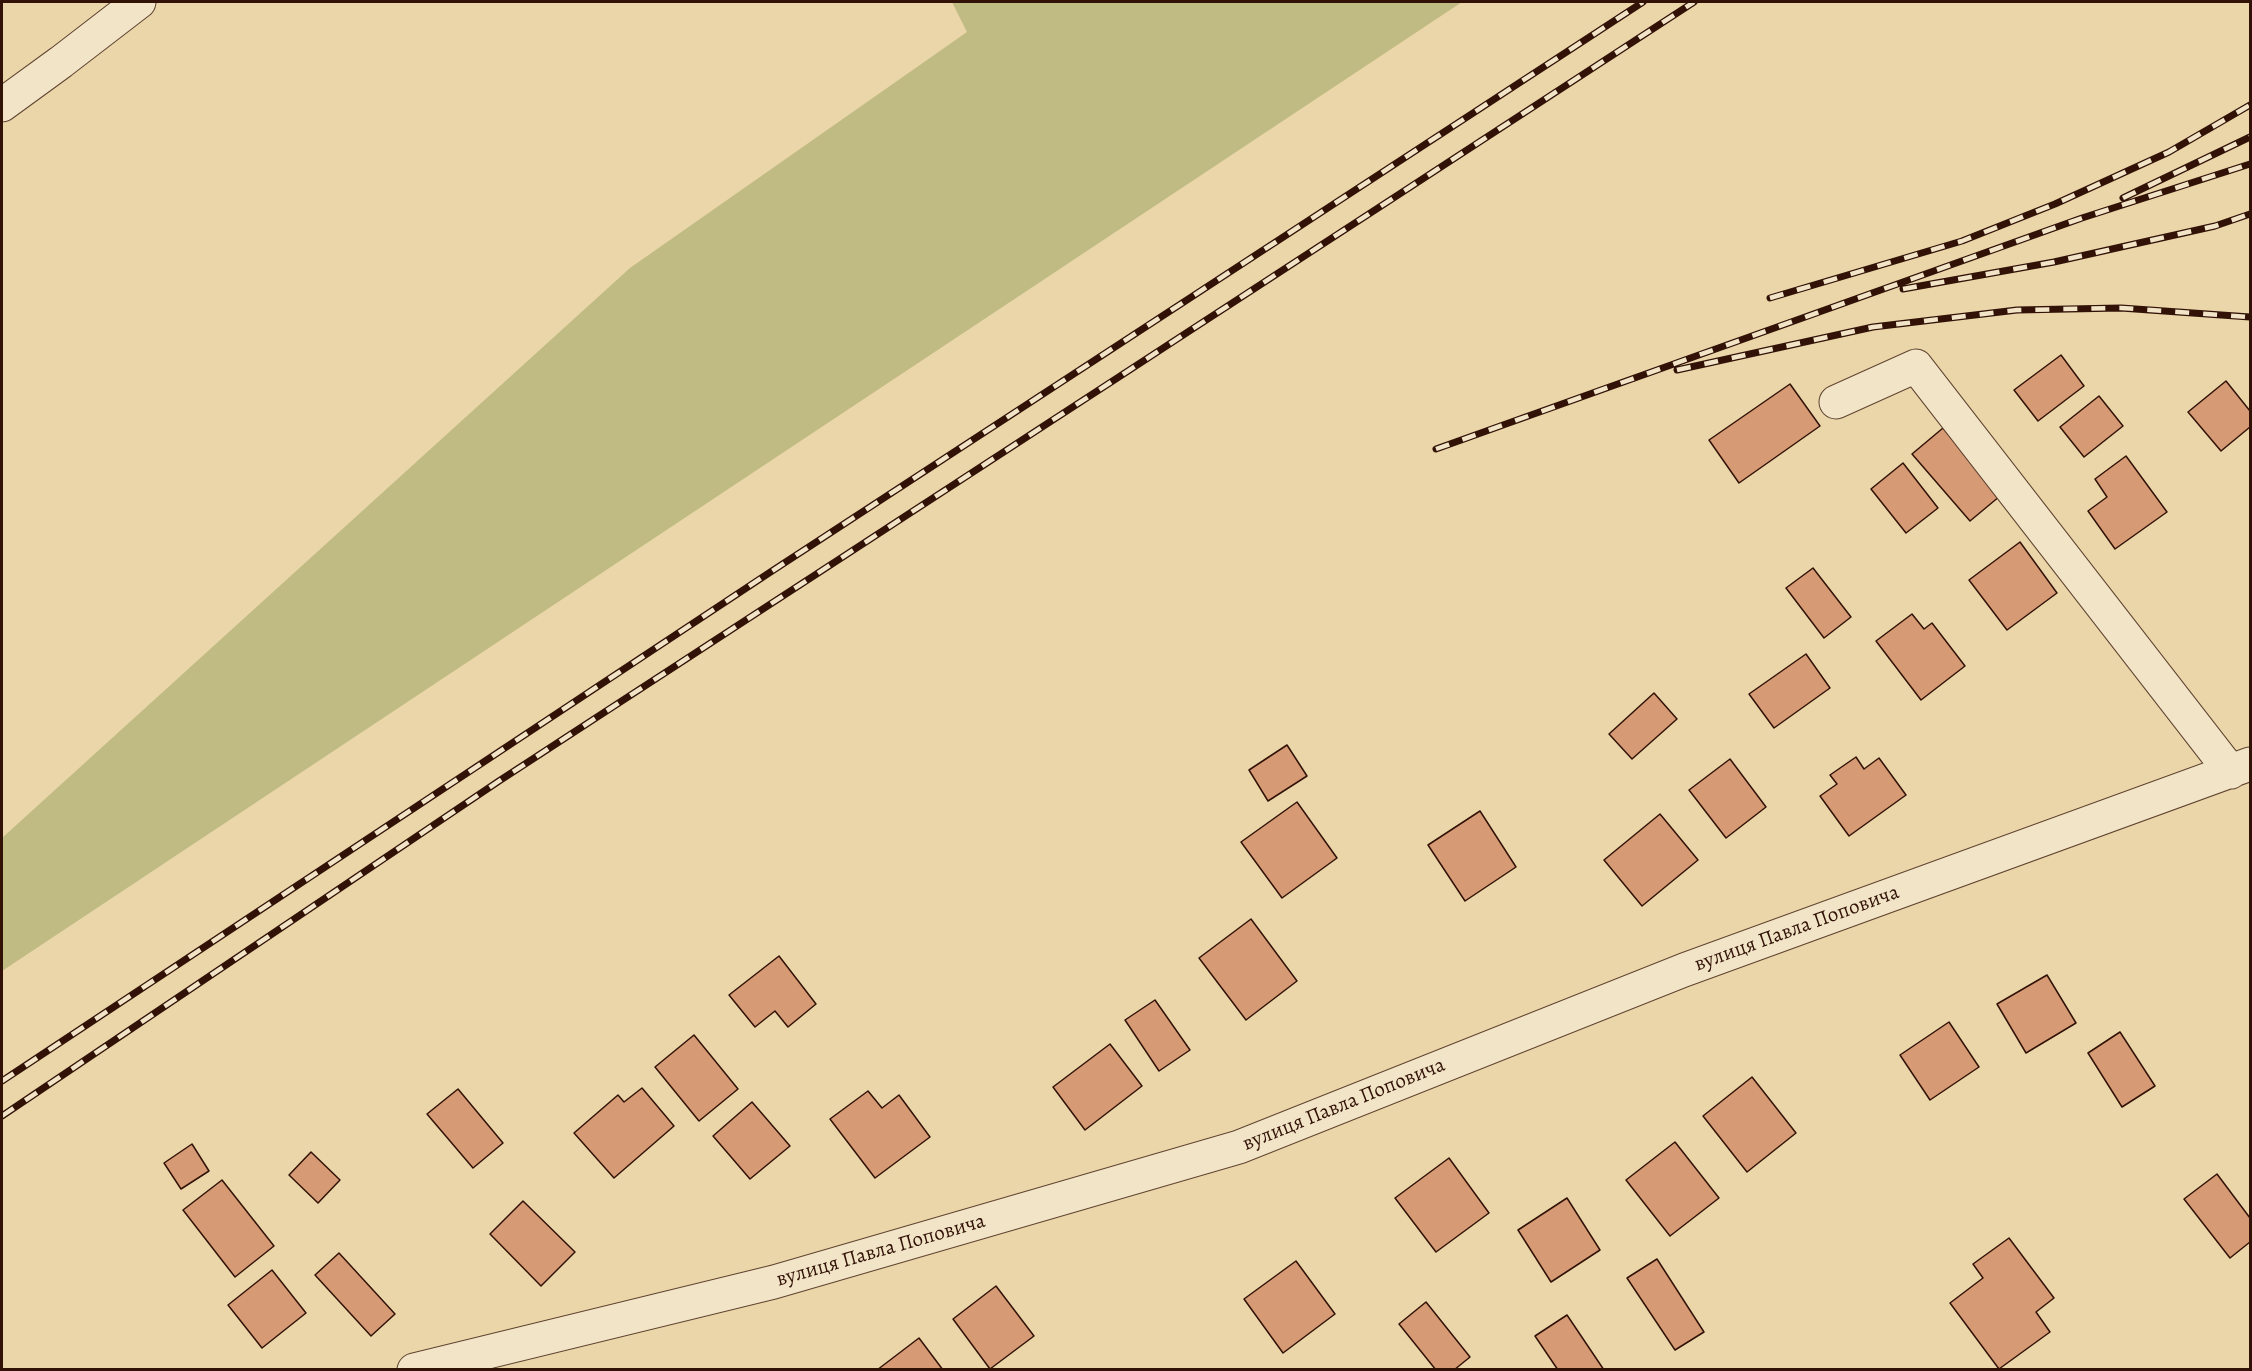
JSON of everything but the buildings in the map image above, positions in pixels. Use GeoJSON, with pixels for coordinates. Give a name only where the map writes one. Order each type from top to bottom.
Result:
{"type":"FeatureCollection","features":[{"type":"Feature","properties":{"kind":"street"},"geometry":{"type":"LineString","coordinates":[[2,105],[139,2]]}},
{"type":"Feature","properties":{"kind":"street"},"geometry":{"type":"LineString","coordinates":[[1836,402],[1916,366],[2241,768]]}},
{"type":"Feature","properties":{"kind":"street","name":"вулиця Павла Поповича"},"geometry":{"type":"LineString","coordinates":[[414,1370],[774,1282],[1239,1147],[1684,970],[2241,768]]}},
{"type":"Feature","properties":{"kind":"shaded area"},"geometry":{"type":"Polygon","coordinates":[[[952,2],[1462,2],[2,971],[2,838],[630,268],[967,32],[952,2]]]}},
{"type":"Feature","properties":{"kind":"railway"},"geometry":{"type":"LineString","coordinates":[[2,1081],[772,571],[1643,2]]}},
{"type":"Feature","properties":{"kind":"railway"},"geometry":{"type":"LineString","coordinates":[[2,1116],[499,781],[1694,2]]}},
{"type":"Feature","properties":{"kind":"railway"},"geometry":{"type":"LineString","coordinates":[[1770,298],[1962,241],[2055,204],[2169,152],[2250,105]]}},
{"type":"Feature","properties":{"kind":"railway"},"geometry":{"type":"LineString","coordinates":[[2123,198],[2250,137]]}},
{"type":"Feature","properties":{"kind":"railway"},"geometry":{"type":"LineString","coordinates":[[1436,449],[2082,218],[2250,164]]}},
{"type":"Feature","properties":{"kind":"railway"},"geometry":{"type":"LineString","coordinates":[[1903,289],[2054,262],[2215,226],[2250,214]]}},
{"type":"Feature","properties":{"kind":"railway"},"geometry":{"type":"LineString","coordinates":[[1677,370],[1873,327],[2017,310],[2121,308],[2250,317]]}}]}
